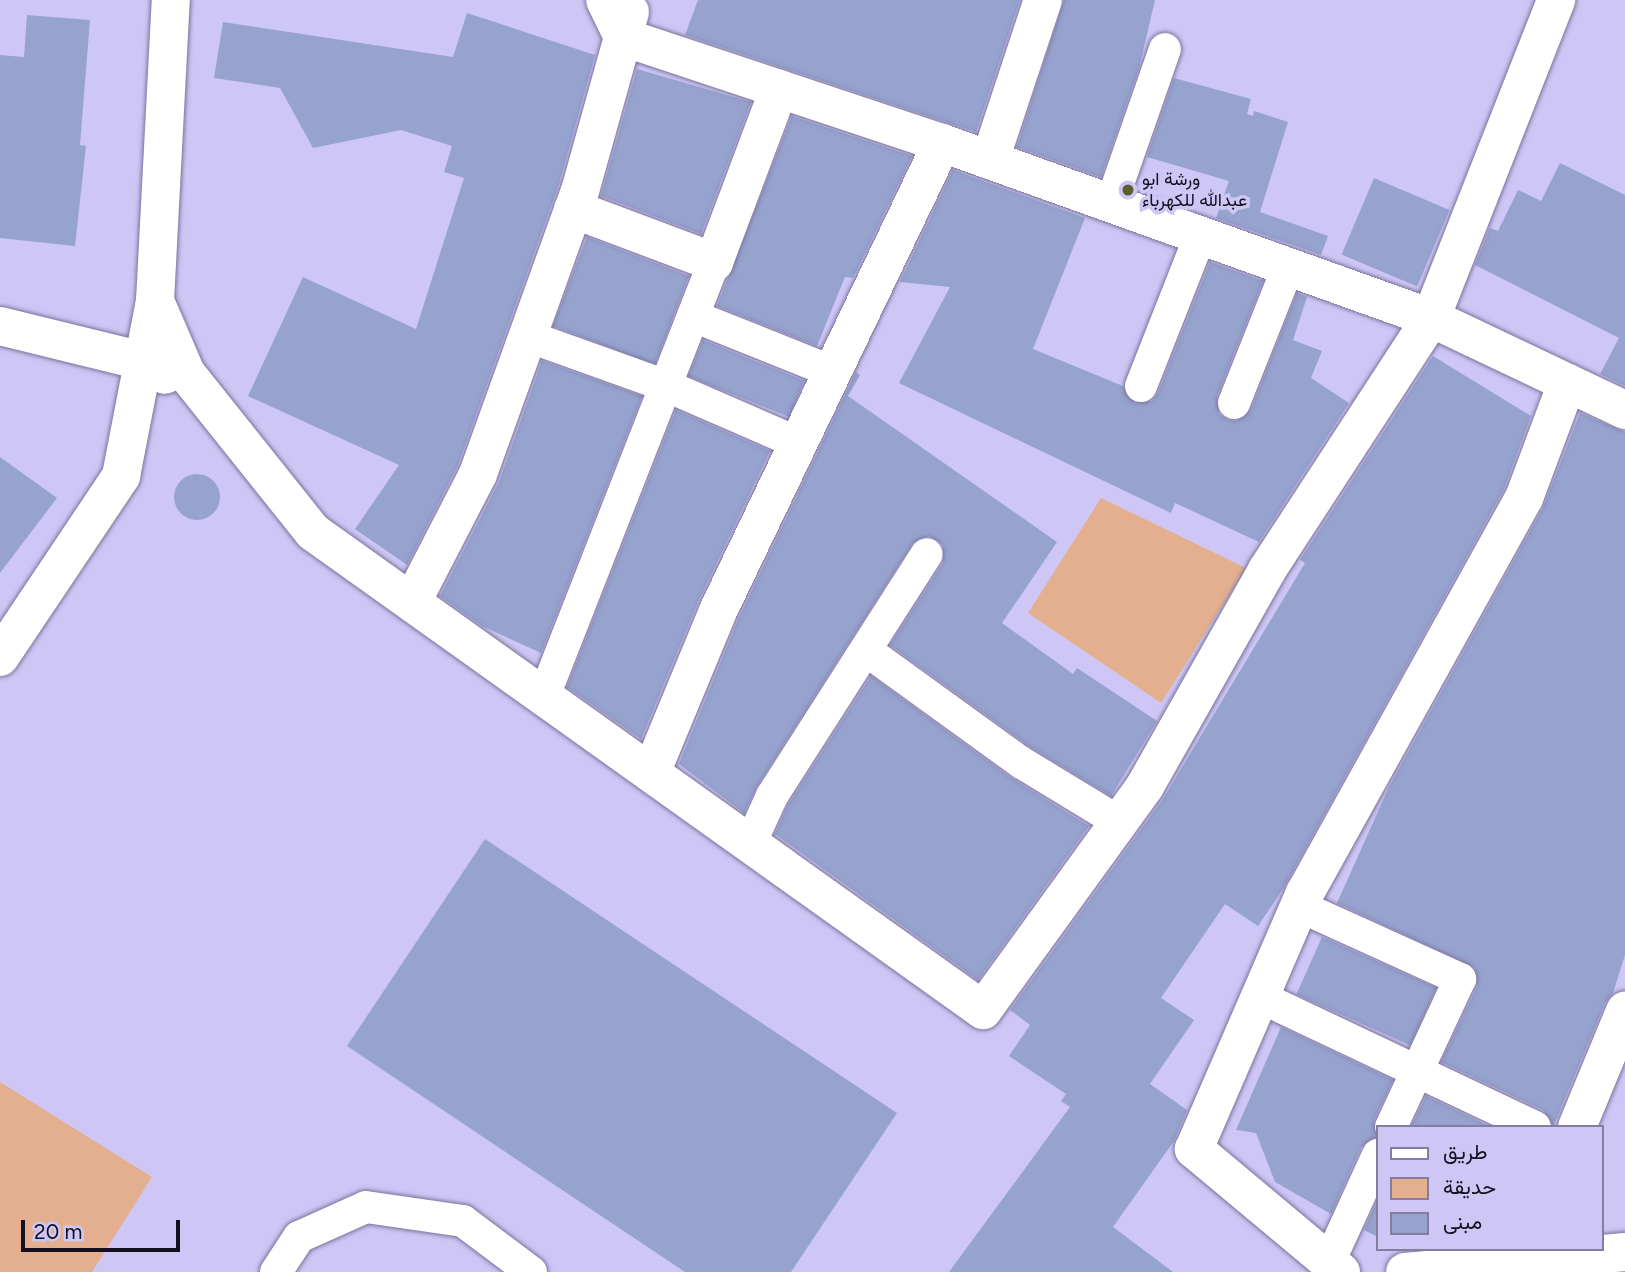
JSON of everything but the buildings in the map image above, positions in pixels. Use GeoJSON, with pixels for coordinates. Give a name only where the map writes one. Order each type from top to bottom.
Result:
{"type":"FeatureCollection","features":[{"type":"Feature","properties":{"kind":"street"},"geometry":{"type":"LineString","coordinates":[[0,657],[121,476],[155,300],[171,0]]}},
{"type":"Feature","properties":{"kind":"street"},"geometry":{"type":"LineString","coordinates":[[605,0],[623,37],[942,143],[1431,318],[1625,410]]}},
{"type":"Feature","properties":{"kind":"street"},"geometry":{"type":"LineString","coordinates":[[412,603],[478,474],[573,209],[634,0]]}},
{"type":"Feature","properties":{"kind":"street"},"geometry":{"type":"LineString","coordinates":[[990,160],[1042,0]]}},
{"type":"Feature","properties":{"kind":"street"},"geometry":{"type":"LineString","coordinates":[[155,300],[186,373],[313,532],[983,1010],[1145,786],[1267,570],[1431,318],[1556,0]]}},
{"type":"Feature","properties":{"kind":"street"},"geometry":{"type":"LineString","coordinates":[[573,209],[713,262],[779,89]]}},
{"type":"Feature","properties":{"kind":"street"},"geometry":{"type":"LineString","coordinates":[[651,773],[718,611],[942,143]]}},
{"type":"Feature","properties":{"kind":"street"},"geometry":{"type":"LineString","coordinates":[[0,326],[143,361],[211,404]]}},
{"type":"Feature","properties":{"kind":"street"},"geometry":{"type":"LineString","coordinates":[[1335,1267],[1194,1149],[1299,906],[1524,498],[1567,383]]}},
{"type":"Feature","properties":{"kind":"street"},"geometry":{"type":"LineString","coordinates":[[1578,1125],[1625,1011]]}},
{"type":"Feature","properties":{"kind":"street"},"geometry":{"type":"LineString","coordinates":[[1405,1272],[1542,1254],[1625,1252]]}},
{"type":"Feature","properties":{"kind":"lane"},"geometry":{"type":"LineString","coordinates":[[1111,204],[1165,49]]}},
{"type":"Feature","properties":{"kind":"lane"},"geometry":{"type":"LineString","coordinates":[[1141,386],[1200,236]]}},
{"type":"Feature","properties":{"kind":"lane"},"geometry":{"type":"LineString","coordinates":[[544,696],[667,386],[713,262]]}},
{"type":"Feature","properties":{"kind":"lane"},"geometry":{"type":"LineString","coordinates":[[1234,403],[1288,267]]}},
{"type":"Feature","properties":{"kind":"lane"},"geometry":{"type":"LineString","coordinates":[[693,316],[833,372]]}},
{"type":"Feature","properties":{"kind":"lane"},"geometry":{"type":"LineString","coordinates":[[527,337],[667,386],[798,443]]}},
{"type":"Feature","properties":{"kind":"lane"},"geometry":{"type":"LineString","coordinates":[[750,844],[772,796],[927,554]]}},
{"type":"Feature","properties":{"kind":"lane"},"geometry":{"type":"LineString","coordinates":[[867,651],[1022,763],[1119,822]]}},
{"type":"Feature","properties":{"kind":"lane"},"geometry":{"type":"LineString","coordinates":[[1299,906],[1460,979],[1392,1125]]}},
{"type":"Feature","properties":{"kind":"lane"},"geometry":{"type":"LineString","coordinates":[[1260,997],[1531,1125]]}},
{"type":"Feature","properties":{"kind":"lane"},"geometry":{"type":"LineString","coordinates":[[1335,1267],[1376,1160]]}},
{"type":"Feature","properties":{"kind":"lane"},"geometry":{"type":"LineString","coordinates":[[276,1272],[299,1237],[366,1207],[463,1221],[531,1272]]}},
{"type":"Feature","properties":{"kind":"green space"},"geometry":{"type":"Polygon","coordinates":[[[1101,498],[1246,568],[1161,703],[1028,613],[1101,498]]]}},
{"type":"Feature","properties":{"kind":"green space"},"geometry":{"type":"Polygon","coordinates":[[[0,1082],[152,1177],[92,1272],[0,1272],[0,1082]]]}},
{"type":"Feature","properties":{"kind":"place","name":"ورشة ابو عبدالله للكهرباء"},"geometry":{"type":"Point","coordinates":[1128,190]}}]}
